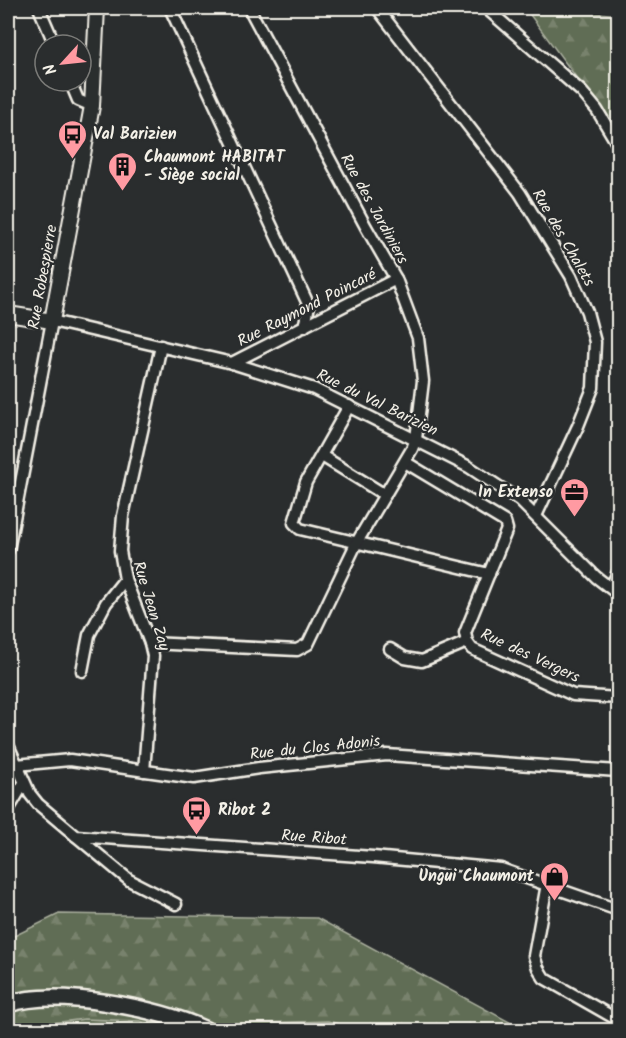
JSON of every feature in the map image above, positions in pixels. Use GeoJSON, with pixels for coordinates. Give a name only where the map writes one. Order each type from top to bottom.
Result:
{"type":"FeatureCollection","features":[{"type":"Feature","properties":{"kind":"main road"},"geometry":{"type":"LineString","coordinates":[[8,1004],[64,998],[128,1006],[206,1030]]}},
{"type":"Feature","properties":{"kind":"street"},"geometry":{"type":"LineString","coordinates":[[39,8],[50,33]]}},
{"type":"Feature","properties":{"kind":"street","name":"Rue Robespierre"},"geometry":{"type":"LineString","coordinates":[[8,550],[92,106],[97,8]]}},
{"type":"Feature","properties":{"kind":"street"},"geometry":{"type":"LineString","coordinates":[[170,8],[309,306],[304,327]]}},
{"type":"Feature","properties":{"kind":"street","name":"Rue des Jardiniers"},"geometry":{"type":"LineString","coordinates":[[249,8],[354,206],[396,279],[418,338],[423,381],[416,440]]}},
{"type":"Feature","properties":{"kind":"street","name":"Rue des Chalets"},"geometry":{"type":"LineString","coordinates":[[377,8],[520,193],[571,276],[587,312],[595,342],[593,388],[536,516]]}},
{"type":"Feature","properties":{"kind":"street"},"geometry":{"type":"LineString","coordinates":[[486,8],[582,92],[597,110],[618,145]]}},
{"type":"Feature","properties":{"kind":"street"},"geometry":{"type":"LineString","coordinates":[[75,93],[78,100],[92,106]]}},
{"type":"Feature","properties":{"kind":"street","name":"Rue Raymond Poincaré"},"geometry":{"type":"LineString","coordinates":[[232,363],[396,279]]}},
{"type":"Feature","properties":{"kind":"street","name":"Rue du Val Barizien"},"geometry":{"type":"LineString","coordinates":[[8,314],[52,321],[232,363],[314,389],[469,467],[519,500],[596,577],[615,591]]}},
{"type":"Feature","properties":{"kind":"street","name":"Rue Jean Zay"},"geometry":{"type":"LineString","coordinates":[[144,771],[153,656],[150,642],[124,579],[120,551],[123,516],[161,346]]}},
{"type":"Feature","properties":{"kind":"street"},"geometry":{"type":"LineString","coordinates":[[349,406],[306,482],[294,523],[300,529],[489,574]]}},
{"type":"Feature","properties":{"kind":"street"},"geometry":{"type":"LineString","coordinates":[[150,642],[297,650],[308,644],[357,542],[416,440]]}},
{"type":"Feature","properties":{"kind":"street"},"geometry":{"type":"LineString","coordinates":[[322,456],[385,495]]}},
{"type":"Feature","properties":{"kind":"street","name":"Rue des Vergers"},"geometry":{"type":"LineString","coordinates":[[405,462],[505,522],[507,529],[465,633],[466,642],[472,649],[573,695],[618,698]]}},
{"type":"Feature","properties":{"kind":"street"},"geometry":{"type":"LineString","coordinates":[[615,591],[618,573]]}},
{"type":"Feature","properties":{"kind":"street"},"geometry":{"type":"LineString","coordinates":[[82,670],[89,635],[106,603],[124,579]]}},
{"type":"Feature","properties":{"kind":"street","name":"Rue des Vergers"},"geometry":{"type":"LineString","coordinates":[[390,649],[405,657],[422,661],[466,642]]}},
{"type":"Feature","properties":{"kind":"street"},"geometry":{"type":"LineString","coordinates":[[8,745],[24,783],[38,804],[129,880],[176,904]]}},
{"type":"Feature","properties":{"kind":"street","name":"Rue du Clos Adonis"},"geometry":{"type":"LineString","coordinates":[[16,765],[70,760],[194,778],[259,768],[387,755],[618,771]]}},
{"type":"Feature","properties":{"kind":"street"},"geometry":{"type":"LineString","coordinates":[[8,810],[24,783]]}},
{"type":"Feature","properties":{"kind":"street","name":"Rue Ribot"},"geometry":{"type":"LineString","coordinates":[[76,836],[501,868],[618,910]]}},
{"type":"Feature","properties":{"kind":"street"},"geometry":{"type":"LineString","coordinates":[[548,884],[534,956],[538,968],[544,978],[618,1020]]}},
{"type":"Feature","properties":{"kind":"green space"},"geometry":{"type":"Polygon","coordinates":[[[525,8],[618,15],[618,134],[525,8]]]}},
{"type":"Feature","properties":{"kind":"green space"},"geometry":{"type":"Polygon","coordinates":[[[59,914],[317,918],[524,1030],[359,1030],[328,1021],[227,1024],[212,1030],[169,1030],[140,1021],[84,1019],[8,1030],[8,939],[59,914]]]}},
{"type":"Feature","properties":{"kind":"green space"},"geometry":{"type":"Polygon","coordinates":[[[84,1019],[140,1021],[169,1030],[9,1030],[84,1019]]]}},
{"type":"Feature","properties":{"kind":"green space"},"geometry":{"type":"Polygon","coordinates":[[[328,1021],[359,1030],[212,1030],[227,1024],[328,1021]]]}},
{"type":"Feature","properties":{"kind":"place","name":"Val Barizien"},"geometry":{"type":"Point","coordinates":[72,160]}},
{"type":"Feature","properties":{"kind":"place","name":"Chaumont HABITAT - Siège social"},"geometry":{"type":"Point","coordinates":[123,192]}},
{"type":"Feature","properties":{"kind":"place","name":"In Extenso"},"geometry":{"type":"Point","coordinates":[574,518]}},
{"type":"Feature","properties":{"kind":"place","name":"Ribot 2"},"geometry":{"type":"Point","coordinates":[197,836]}},
{"type":"Feature","properties":{"kind":"place","name":"Ungui Chaumont"},"geometry":{"type":"Point","coordinates":[555,902]}}]}
